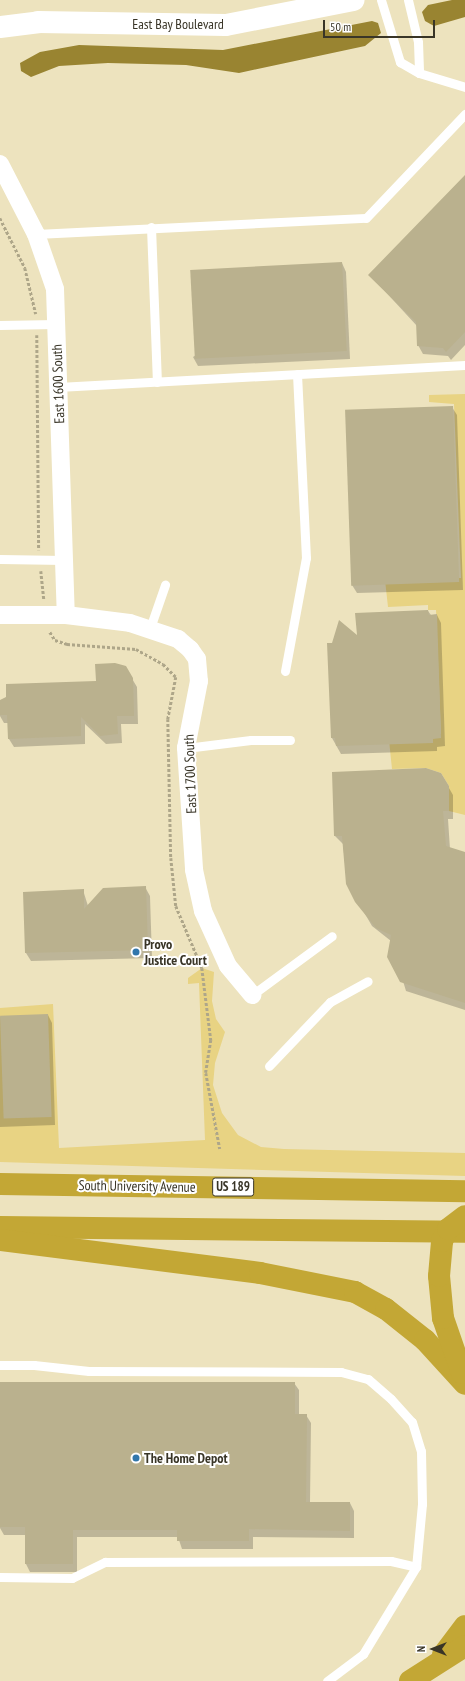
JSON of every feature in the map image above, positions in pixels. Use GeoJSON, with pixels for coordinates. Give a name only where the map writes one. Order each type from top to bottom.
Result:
{"type":"FeatureCollection","features":[{"type":"Feature","properties":{"kind":"highway","name":"South University Avenue"},"geometry":{"type":"LineString","coordinates":[[0,1184],[465,1191]]}},
{"type":"Feature","properties":{"kind":"highway"},"geometry":{"type":"LineString","coordinates":[[465,1216],[459,1230],[440,1254],[439,1296],[443,1318],[465,1381]]}},
{"type":"Feature","properties":{"kind":"highway"},"geometry":{"type":"LineString","coordinates":[[0,1227],[459,1230]]}},
{"type":"Feature","properties":{"kind":"highway"},"geometry":{"type":"LineString","coordinates":[[0,1240],[260,1273],[355,1292],[386,1309],[425,1340],[465,1384]]}},
{"type":"Feature","properties":{"kind":"highway"},"geometry":{"type":"LineString","coordinates":[[435,1664],[465,1626]]}},
{"type":"Feature","properties":{"kind":"highway"},"geometry":{"type":"LineString","coordinates":[[410,1681],[465,1646]]}},
{"type":"Feature","properties":{"kind":"street","name":"East Bay Boulevard"},"geometry":{"type":"LineString","coordinates":[[0,27],[38,22],[226,25],[354,0]]}},
{"type":"Feature","properties":{"kind":"street","name":"East 1600 South"},"geometry":{"type":"LineString","coordinates":[[0,164],[36,234],[54,289],[66,615]]}},
{"type":"Feature","properties":{"kind":"street","name":"East 1700 South"},"geometry":{"type":"LineString","coordinates":[[0,615],[66,615],[150,628],[178,639],[197,659],[199,681],[186,748],[194,870],[202,911],[228,966],[252,995]]}},
{"type":"Feature","properties":{"kind":"lane"},"geometry":{"type":"LineString","coordinates":[[381,0],[400,62],[419,73],[465,87]]}},
{"type":"Feature","properties":{"kind":"lane"},"geometry":{"type":"LineString","coordinates":[[408,0],[418,42],[419,73]]}},
{"type":"Feature","properties":{"kind":"lane"},"geometry":{"type":"LineString","coordinates":[[36,234],[151,227],[366,218],[465,114]]}},
{"type":"Feature","properties":{"kind":"lane"},"geometry":{"type":"LineString","coordinates":[[151,227],[157,382]]}},
{"type":"Feature","properties":{"kind":"lane"},"geometry":{"type":"LineString","coordinates":[[0,325],[56,324]]}},
{"type":"Feature","properties":{"kind":"lane"},"geometry":{"type":"LineString","coordinates":[[58,387],[465,365]]}},
{"type":"Feature","properties":{"kind":"lane"},"geometry":{"type":"LineString","coordinates":[[285,671],[306,558],[297,374]]}},
{"type":"Feature","properties":{"kind":"lane"},"geometry":{"type":"LineString","coordinates":[[0,559],[64,560]]}},
{"type":"Feature","properties":{"kind":"lane"},"geometry":{"type":"LineString","coordinates":[[150,628],[165,585]]}},
{"type":"Feature","properties":{"kind":"lane"},"geometry":{"type":"LineString","coordinates":[[186,748],[251,740],[290,740]]}},
{"type":"Feature","properties":{"kind":"lane"},"geometry":{"type":"LineString","coordinates":[[252,995],[332,936]]}},
{"type":"Feature","properties":{"kind":"lane"},"geometry":{"type":"LineString","coordinates":[[270,1066],[330,1002],[368,981]]}},
{"type":"Feature","properties":{"kind":"lane"},"geometry":{"type":"LineString","coordinates":[[0,1365],[89,1371],[341,1372],[368,1379],[412,1422],[421,1451],[422,1504],[416,1567],[363,1654],[327,1681]]}},
{"type":"Feature","properties":{"kind":"lane"},"geometry":{"type":"LineString","coordinates":[[0,1577],[72,1578],[105,1562],[392,1561],[416,1567]]}},
{"type":"Feature","properties":{"kind":"path"},"geometry":{"type":"LineString","coordinates":[[0,218],[24,268],[35,301],[39,560],[45,615],[55,640],[136,649],[163,664],[176,677],[168,719],[171,858],[176,906],[202,968],[211,1040],[206,1073],[220,1150]]}},
{"type":"Feature","properties":{"kind":"shaded area"},"geometry":{"type":"Polygon","coordinates":[[[452,0],[465,0],[465,17],[434,26],[425,21],[422,12],[428,5],[452,0]]]}},
{"type":"Feature","properties":{"kind":"shaded area"},"geometry":{"type":"Polygon","coordinates":[[[372,21],[378,23],[381,33],[365,46],[239,73],[186,65],[108,63],[59,66],[31,77],[21,71],[20,63],[40,52],[79,45],[223,50],[372,21]]]}},
{"type":"Feature","properties":{"kind":"shaded area"},"geometry":{"type":"Polygon","coordinates":[[[465,394],[465,815],[449,811],[449,786],[441,773],[426,768],[392,769],[389,740],[441,734],[436,610],[428,610],[428,605],[388,607],[385,580],[461,578],[454,404],[429,402],[429,395],[465,394]]]}},
{"type":"Feature","properties":{"kind":"shaded area"},"geometry":{"type":"Polygon","coordinates":[[[202,968],[214,972],[212,1001],[216,1019],[225,1032],[215,1063],[213,1085],[222,1113],[238,1135],[261,1147],[284,1149],[465,1153],[465,1176],[0,1162],[0,1008],[53,1004],[59,1148],[205,1140],[199,983],[188,984],[188,978],[202,968]]]}},
{"type":"Feature","properties":{"kind":"building"},"geometry":{"type":"Polygon","coordinates":[[[465,175],[465,332],[446,352],[443,348],[417,346],[416,322],[368,275],[465,175]]]}},
{"type":"Feature","properties":{"kind":"building"},"geometry":{"type":"Polygon","coordinates":[[[342,262],[347,351],[195,359],[190,270],[342,262]]]}},
{"type":"Feature","properties":{"kind":"building"},"geometry":{"type":"Polygon","coordinates":[[[453,406],[459,582],[351,586],[345,410],[453,406]]]}},
{"type":"Feature","properties":{"kind":"building"},"geometry":{"type":"Polygon","coordinates":[[[428,610],[429,615],[437,614],[441,738],[433,739],[433,743],[336,746],[335,738],[331,738],[327,643],[332,643],[339,620],[357,635],[355,613],[428,610]]]}},
{"type":"Feature","properties":{"kind":"building"},"geometry":{"type":"Polygon","coordinates":[[[115,663],[126,666],[133,678],[134,716],[117,716],[118,734],[100,736],[81,717],[81,736],[8,739],[7,715],[0,715],[0,700],[6,697],[6,684],[96,681],[95,664],[115,663]]]}},
{"type":"Feature","properties":{"kind":"building"},"geometry":{"type":"Polygon","coordinates":[[[426,768],[441,773],[449,786],[449,811],[443,811],[446,846],[465,852],[465,1003],[400,982],[387,957],[391,935],[376,928],[355,902],[346,884],[342,836],[334,836],[332,772],[426,768]]]}},
{"type":"Feature","properties":{"kind":"building"},"geometry":{"type":"Polygon","coordinates":[[[146,886],[148,950],[25,953],[23,892],[84,889],[84,909],[103,888],[146,886]]]}},
{"type":"Feature","properties":{"kind":"building"},"geometry":{"type":"Polygon","coordinates":[[[48,1014],[52,1117],[4,1119],[0,1016],[48,1014]]]}},
{"type":"Feature","properties":{"kind":"building","name":"The Home Depot"},"geometry":{"type":"Polygon","coordinates":[[[0,1382],[295,1382],[295,1414],[307,1414],[306,1502],[350,1502],[350,1531],[249,1529],[249,1541],[177,1541],[177,1530],[73,1530],[73,1564],[25,1564],[25,1527],[0,1527],[0,1382]]]}},
{"type":"Feature","properties":{"kind":"place","name":"Provo Justice Court"},"geometry":{"type":"Point","coordinates":[136,952]}},
{"type":"Feature","properties":{"kind":"place","name":"The Home Depot"},"geometry":{"type":"Point","coordinates":[136,1458]}}]}
